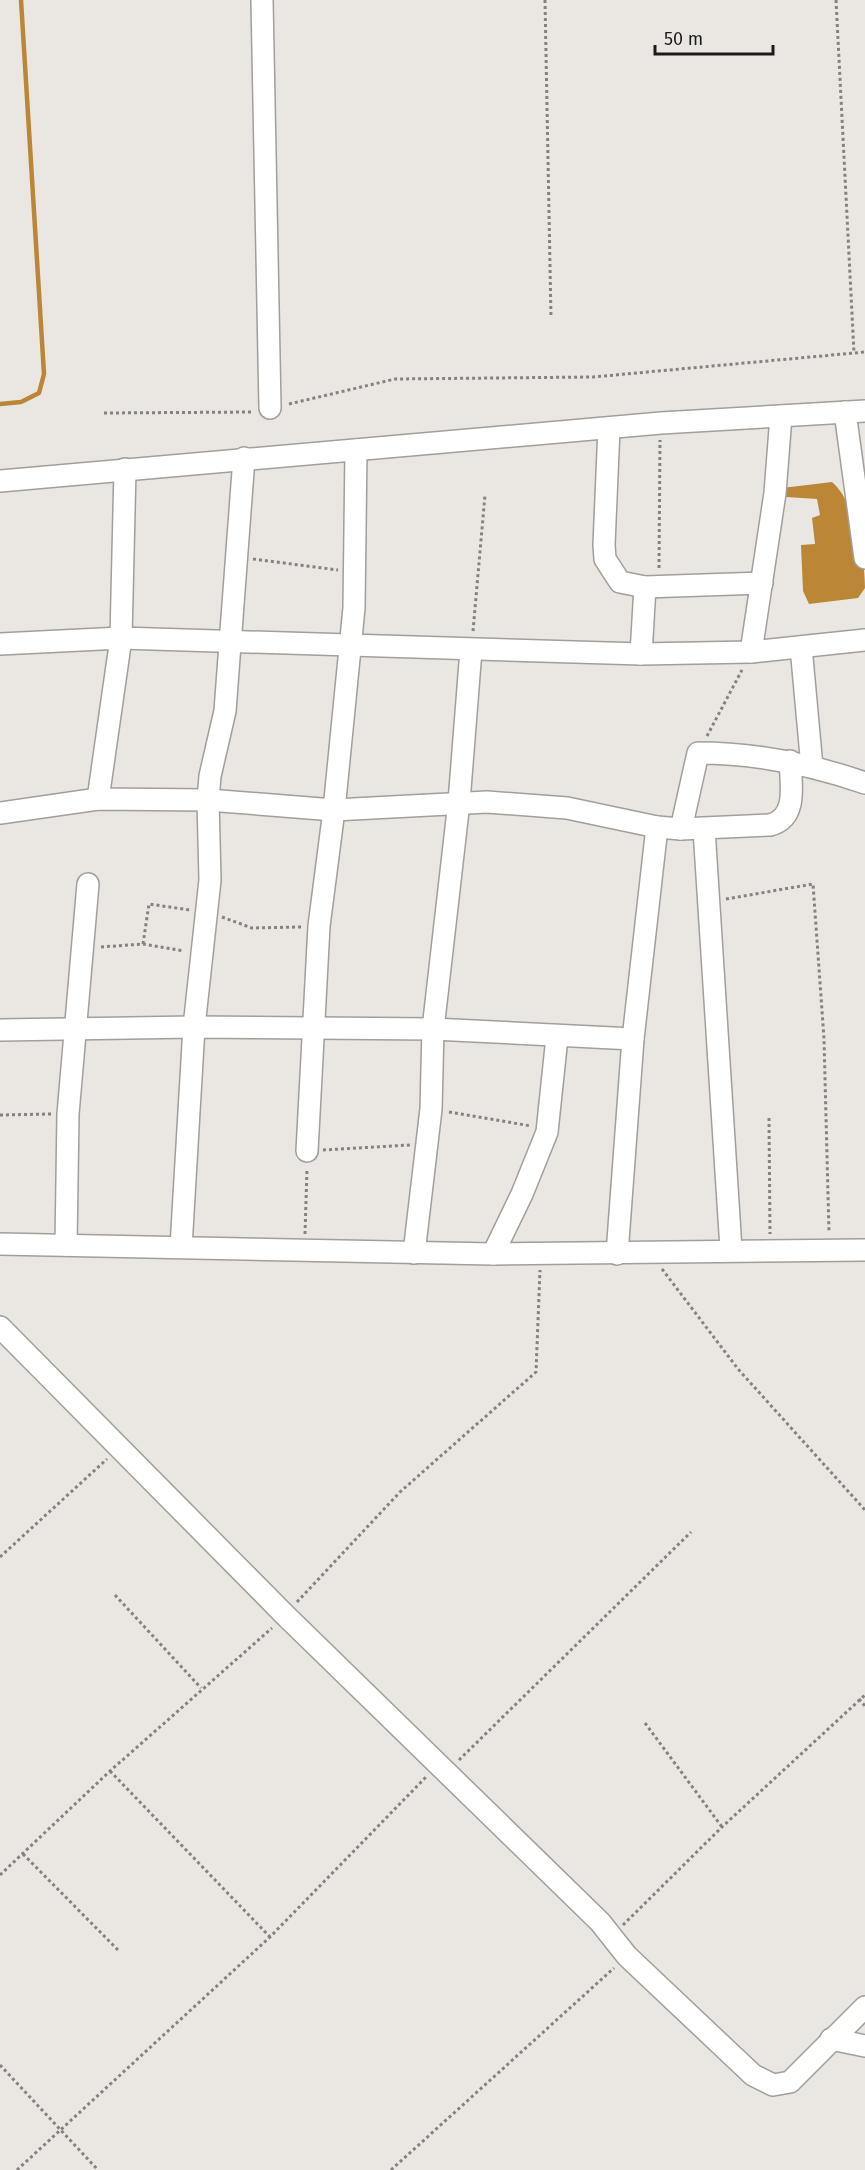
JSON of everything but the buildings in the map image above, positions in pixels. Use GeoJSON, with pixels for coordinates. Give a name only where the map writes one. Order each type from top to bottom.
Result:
{"type":"FeatureCollection","features":[{"type":"Feature","properties":{"kind":"street"},"geometry":{"type":"LineString","coordinates":[[262,0],[270,408]]}},
{"type":"Feature","properties":{"kind":"street"},"geometry":{"type":"LineString","coordinates":[[0,483],[244,458],[661,423],[855,412],[865,558]]}},
{"type":"Feature","properties":{"kind":"street"},"geometry":{"type":"LineString","coordinates":[[751,652],[777,470],[781,416]]}},
{"type":"Feature","properties":{"kind":"street"},"geometry":{"type":"LineString","coordinates":[[609,428],[604,522],[605,559],[620,582],[631,586],[652,587],[762,583]]}},
{"type":"Feature","properties":{"kind":"street"},"geometry":{"type":"LineString","coordinates":[[307,1151],[319,926],[351,645],[356,572],[356,450]]}},
{"type":"Feature","properties":{"kind":"street"},"geometry":{"type":"LineString","coordinates":[[181,1247],[194,1027],[208,912],[211,853],[208,800],[210,776],[225,711],[244,458]]}},
{"type":"Feature","properties":{"kind":"street"},"geometry":{"type":"LineString","coordinates":[[98,799],[121,638],[125,469]]}},
{"type":"Feature","properties":{"kind":"street"},"geometry":{"type":"LineString","coordinates":[[641,654],[652,587]]}},
{"type":"Feature","properties":{"kind":"street"},"geometry":{"type":"LineString","coordinates":[[0,644],[121,638],[641,654],[751,652],[865,640]]}},
{"type":"Feature","properties":{"kind":"street"},"geometry":{"type":"LineString","coordinates":[[801,647],[812,767]]}},
{"type":"Feature","properties":{"kind":"street"},"geometry":{"type":"LineString","coordinates":[[414,1253],[431,1109],[433,1029],[459,802],[471,650]]}},
{"type":"Feature","properties":{"kind":"street"},"geometry":{"type":"LineString","coordinates":[[681,829],[698,753],[742,754],[790,761],[865,783]]}},
{"type":"Feature","properties":{"kind":"street"},"geometry":{"type":"LineString","coordinates":[[0,813],[98,799],[208,800],[334,810],[459,802],[559,807],[657,827],[704,830],[770,825],[782,821],[790,805],[790,761]]}},
{"type":"Feature","properties":{"kind":"street"},"geometry":{"type":"LineString","coordinates":[[617,1254],[633,1039],[657,827]]}},
{"type":"Feature","properties":{"kind":"street"},"geometry":{"type":"LineString","coordinates":[[704,830],[731,1249]]}},
{"type":"Feature","properties":{"kind":"street"},"geometry":{"type":"LineString","coordinates":[[66,1245],[68,1114],[88,884]]}},
{"type":"Feature","properties":{"kind":"street"},"geometry":{"type":"LineString","coordinates":[[0,1030],[75,1027],[433,1029],[633,1039]]}},
{"type":"Feature","properties":{"kind":"street"},"geometry":{"type":"LineString","coordinates":[[493,1254],[522,1194],[547,1132],[554,1090],[557,1037]]}},
{"type":"Feature","properties":{"kind":"street"},"geometry":{"type":"LineString","coordinates":[[0,1244],[493,1254],[617,1254],[731,1249],[865,1250]]}},
{"type":"Feature","properties":{"kind":"street"},"geometry":{"type":"LineString","coordinates":[[0,1327],[282,1618],[442,1768],[612,1937],[627,1956],[763,2082],[782,2085],[790,2082],[865,2007]]}},
{"type":"Feature","properties":{"kind":"street"},"geometry":{"type":"LineString","coordinates":[[831,2039],[865,2046]]}},
{"type":"Feature","properties":{"kind":"path"},"geometry":{"type":"LineString","coordinates":[[545,0],[551,318]]}},
{"type":"Feature","properties":{"kind":"path"},"geometry":{"type":"LineString","coordinates":[[836,0],[854,353]]}},
{"type":"Feature","properties":{"kind":"path"},"geometry":{"type":"LineString","coordinates":[[104,413],[255,412],[395,379],[593,377],[865,352]]}},
{"type":"Feature","properties":{"kind":"path"},"geometry":{"type":"LineString","coordinates":[[652,587],[661,423]]}},
{"type":"Feature","properties":{"kind":"path"},"geometry":{"type":"LineString","coordinates":[[471,650],[485,495]]}},
{"type":"Feature","properties":{"kind":"path"},"geometry":{"type":"LineString","coordinates":[[236,557],[356,572]]}},
{"type":"Feature","properties":{"kind":"path"},"geometry":{"type":"LineString","coordinates":[[698,753],[751,652]]}},
{"type":"Feature","properties":{"kind":"path"},"geometry":{"type":"LineString","coordinates":[[710,902],[813,884],[824,1039],[829,1250]]}},
{"type":"Feature","properties":{"kind":"path"},"geometry":{"type":"LineString","coordinates":[[143,944],[149,904],[208,912],[252,928],[319,926]]}},
{"type":"Feature","properties":{"kind":"path"},"geometry":{"type":"LineString","coordinates":[[81,948],[143,944],[204,954]]}},
{"type":"Feature","properties":{"kind":"path"},"geometry":{"type":"LineString","coordinates":[[431,1109],[524,1123],[547,1132]]}},
{"type":"Feature","properties":{"kind":"path"},"geometry":{"type":"LineString","coordinates":[[0,1115],[68,1114]]}},
{"type":"Feature","properties":{"kind":"path"},"geometry":{"type":"LineString","coordinates":[[769,1118],[770,1249]]}},
{"type":"Feature","properties":{"kind":"path"},"geometry":{"type":"LineString","coordinates":[[304,1251],[307,1151],[426,1144]]}},
{"type":"Feature","properties":{"kind":"path"},"geometry":{"type":"LineString","coordinates":[[651,1252],[686,1303],[738,1369],[865,1510]]}},
{"type":"Feature","properties":{"kind":"path"},"geometry":{"type":"LineString","coordinates":[[0,1875],[201,1688],[282,1618],[400,1492],[536,1372],[540,1253]]}},
{"type":"Feature","properties":{"kind":"path"},"geometry":{"type":"LineString","coordinates":[[0,1557],[119,1448]]}},
{"type":"Feature","properties":{"kind":"path"},"geometry":{"type":"LineString","coordinates":[[16,2170],[270,1937],[442,1768],[562,1661],[691,1532]]}},
{"type":"Feature","properties":{"kind":"path"},"geometry":{"type":"LineString","coordinates":[[115,1595],[201,1688]]}},
{"type":"Feature","properties":{"kind":"path"},"geometry":{"type":"LineString","coordinates":[[612,1937],[722,1827],[865,1695]]}},
{"type":"Feature","properties":{"kind":"path"},"geometry":{"type":"LineString","coordinates":[[860,1699],[865,1706]]}},
{"type":"Feature","properties":{"kind":"path"},"geometry":{"type":"LineString","coordinates":[[645,1723],[722,1827]]}},
{"type":"Feature","properties":{"kind":"path"},"geometry":{"type":"LineString","coordinates":[[110,1771],[270,1937]]}},
{"type":"Feature","properties":{"kind":"path"},"geometry":{"type":"LineString","coordinates":[[23,1854],[118,1950]]}},
{"type":"Feature","properties":{"kind":"path"},"geometry":{"type":"LineString","coordinates":[[391,2170],[627,1956]]}},
{"type":"Feature","properties":{"kind":"path"},"geometry":{"type":"LineString","coordinates":[[0,2066],[98,2170]]}},
{"type":"Feature","properties":{"kind":"shaded area"},"geometry":{"type":"Polygon","coordinates":[[[832,482],[847,502],[853,516],[861,547],[865,588],[858,598],[809,604],[803,591],[801,545],[815,544],[812,518],[820,515],[817,499],[786,497],[782,488],[832,482]]]}},
{"type":"Feature","properties":{"kind":"waterway"},"geometry":{"type":"LineString","coordinates":[[0,404],[21,402],[39,393],[44,374],[21,0]]}}]}
